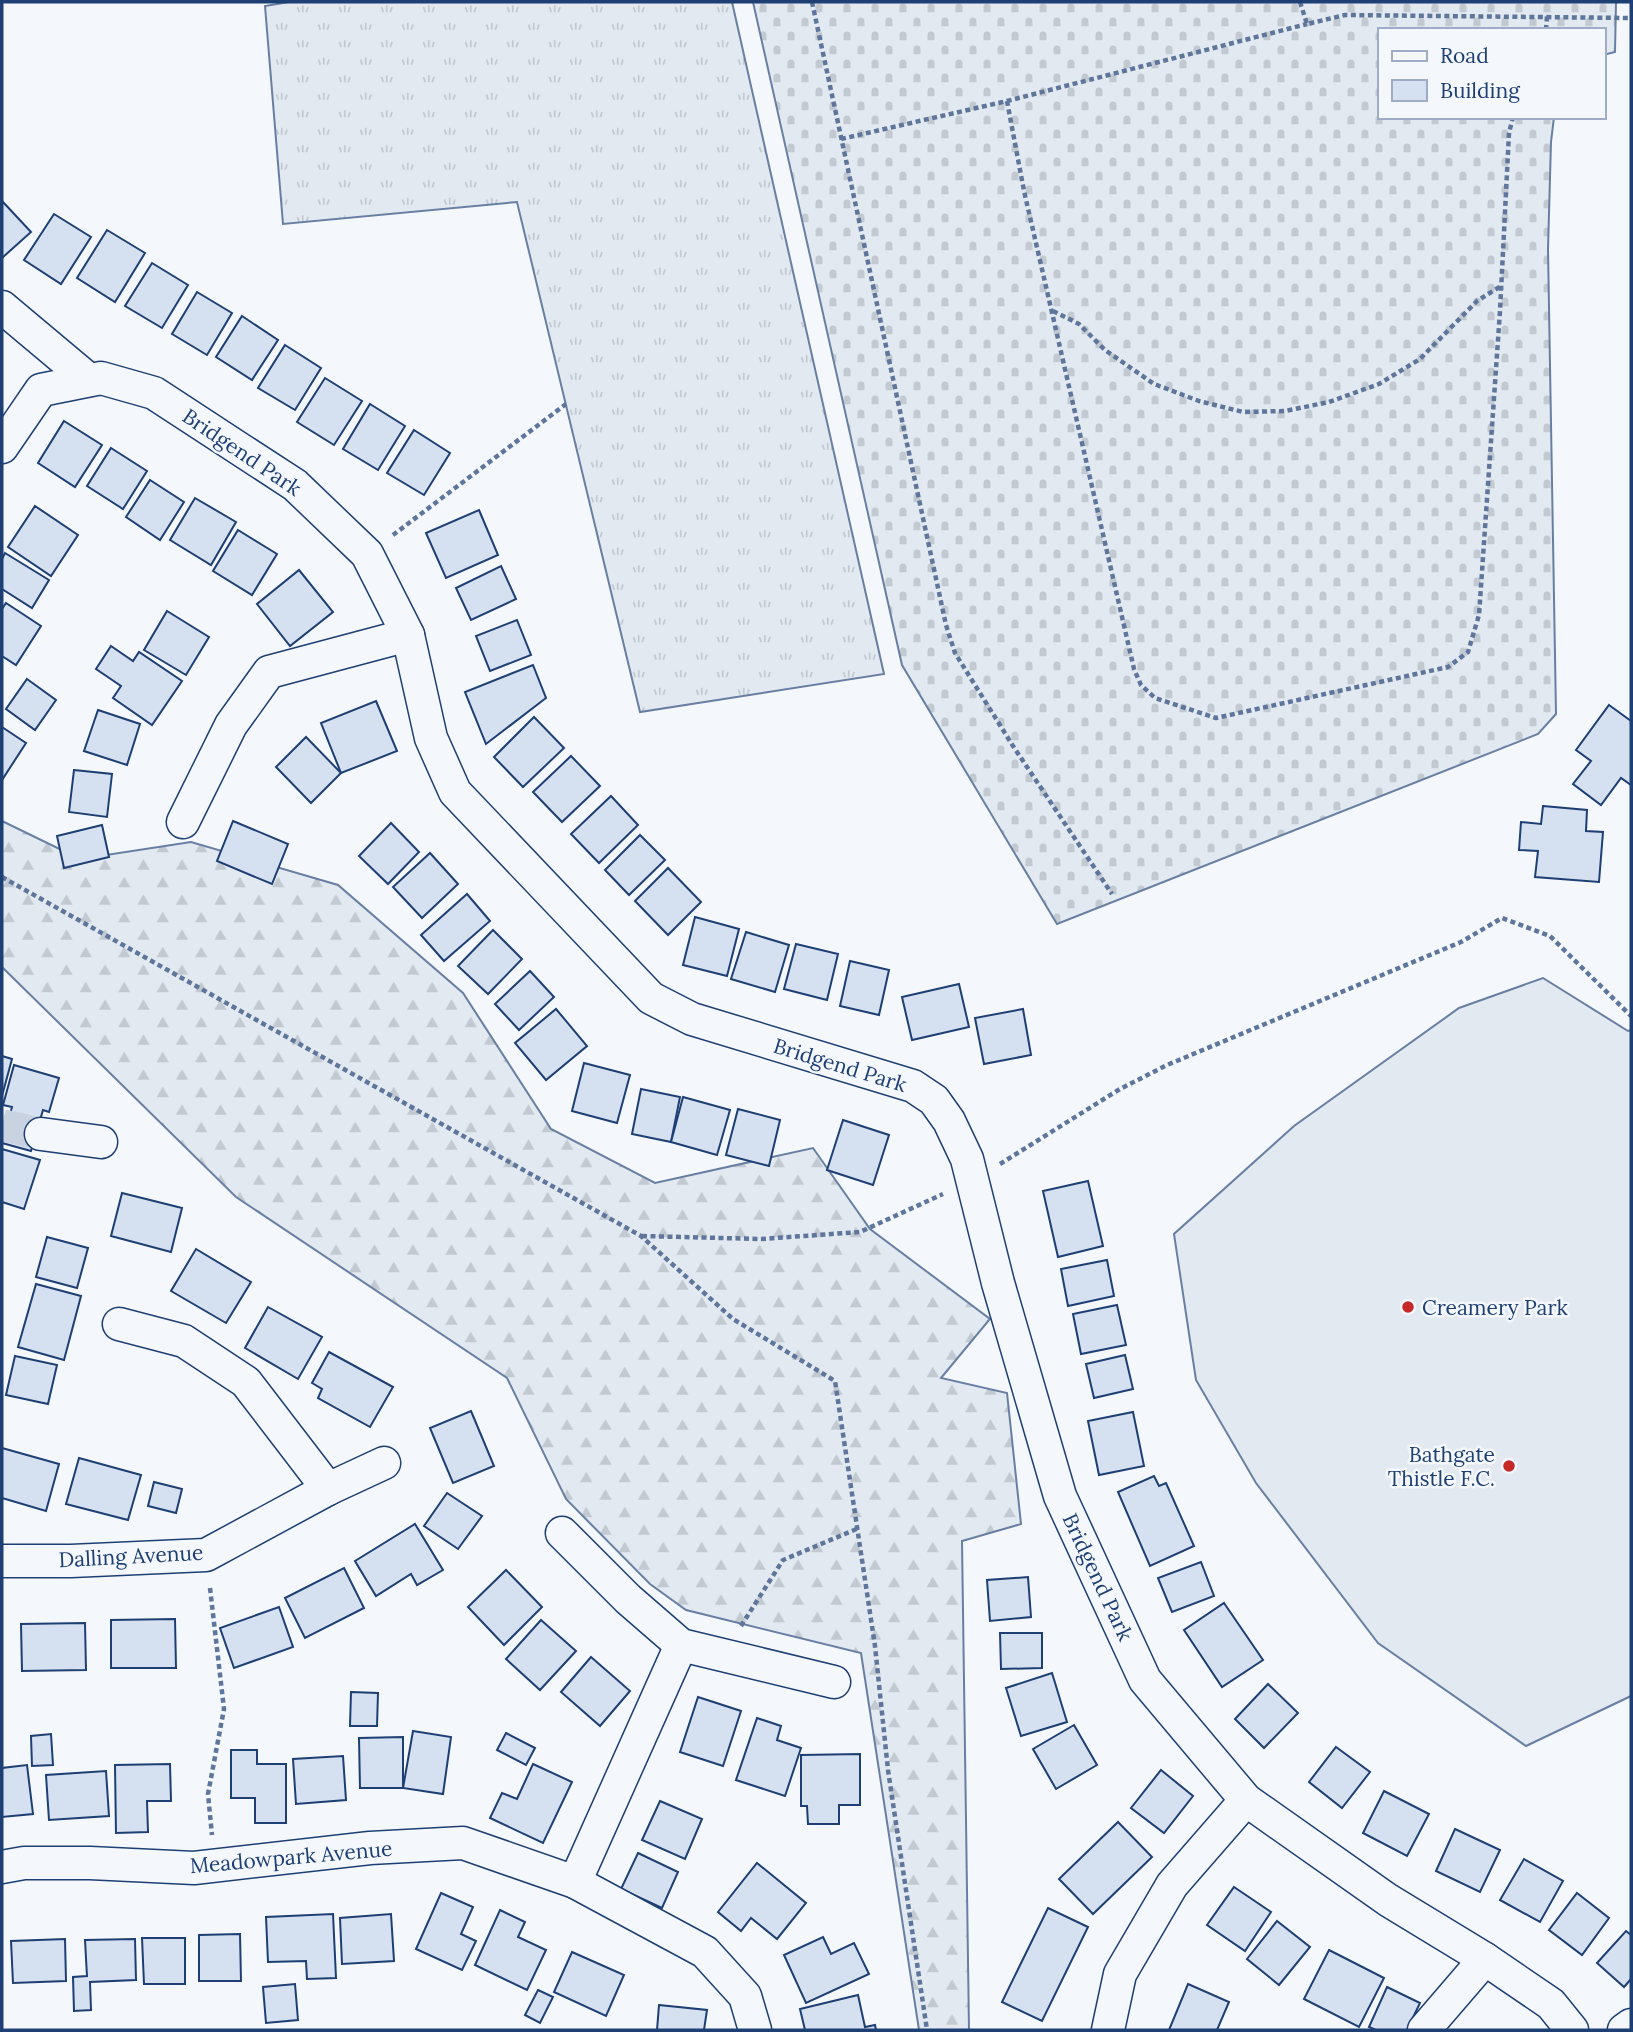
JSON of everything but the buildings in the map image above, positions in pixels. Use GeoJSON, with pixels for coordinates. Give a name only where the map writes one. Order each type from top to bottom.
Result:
{"type":"FeatureCollection","features":[{"type":"Feature","properties":{"kind":"street"},"geometry":{"type":"LineString","coordinates":[[2,307],[89,380]]}},
{"type":"Feature","properties":{"kind":"street","name":"Bridgend Park"},"geometry":{"type":"LineString","coordinates":[[2,447],[41,390],[101,378],[154,393],[295,485],[367,554],[408,635],[430,738],[455,792],[651,998],[692,1019],[913,1086],[934,1100],[949,1121],[967,1159],[998,1283],[1060,1496],[1145,1680],[1246,1800],[1388,1900],[1485,1959],[1550,2004],[1572,2030]]}},
{"type":"Feature","properties":{"kind":"street"},"geometry":{"type":"LineString","coordinates":[[183,822],[231,724],[269,672],[408,635]]}},
{"type":"Feature","properties":{"kind":"street"},"geometry":{"type":"LineString","coordinates":[[41,1134],[101,1142]]}},
{"type":"Feature","properties":{"kind":"street"},"geometry":{"type":"LineString","coordinates":[[119,1324],[184,1341],[246,1382],[328,1489]]}},
{"type":"Feature","properties":{"kind":"street","name":"Dalling Avenue"},"geometry":{"type":"LineString","coordinates":[[2,1561],[206,1556],[328,1489],[384,1463]]}},
{"type":"Feature","properties":{"kind":"street"},"geometry":{"type":"LineString","coordinates":[[562,1533],[628,1599],[681,1645],[834,1682]]}},
{"type":"Feature","properties":{"kind":"street"},"geometry":{"type":"LineString","coordinates":[[575,1882],[681,1645]]}},
{"type":"Feature","properties":{"kind":"street"},"geometry":{"type":"LineString","coordinates":[[1108,2030],[1120,1974],[1172,1885],[1246,1800]]}},
{"type":"Feature","properties":{"kind":"street","name":"Meadowpark Avenue"},"geometry":{"type":"LineString","coordinates":[[2,1867],[23,1863],[194,1868],[370,1848],[463,1843],[575,1882],[705,1952],[745,1996],[755,2030]]}},
{"type":"Feature","properties":{"kind":"street"},"geometry":{"type":"LineString","coordinates":[[1424,2030],[1485,1959]]}},
{"type":"Feature","properties":{"kind":"street"},"geometry":{"type":"LineString","coordinates":[[1624,2030],[1631,2025]]}},
{"type":"Feature","properties":{"kind":"path"},"geometry":{"type":"LineString","coordinates":[[812,2],[946,625],[955,653],[1013,746],[1112,894]]}},
{"type":"Feature","properties":{"kind":"path"},"geometry":{"type":"LineString","coordinates":[[1300,2],[1307,24]]}},
{"type":"Feature","properties":{"kind":"path"},"geometry":{"type":"LineString","coordinates":[[841,139],[1007,101],[1345,15],[1631,18]]}},
{"type":"Feature","properties":{"kind":"path"},"geometry":{"type":"LineString","coordinates":[[1546,28],[1547,16]]}},
{"type":"Feature","properties":{"kind":"path"},"geometry":{"type":"LineString","coordinates":[[1007,101],[1024,191],[1134,669],[1141,685],[1155,698],[1216,718],[1448,667],[1468,652],[1479,615],[1509,133],[1512,119]]}},
{"type":"Feature","properties":{"kind":"path"},"geometry":{"type":"LineString","coordinates":[[1052,311],[1079,324],[1105,350],[1154,384],[1199,401],[1243,412],[1285,411],[1329,402],[1379,384],[1420,359],[1477,301],[1501,286]]}},
{"type":"Feature","properties":{"kind":"path"},"geometry":{"type":"LineString","coordinates":[[367,554],[566,404]]}},
{"type":"Feature","properties":{"kind":"path"},"geometry":{"type":"LineString","coordinates":[[2,877],[641,1236],[733,1318],[835,1381],[859,1528],[888,1770],[928,2030]]}},
{"type":"Feature","properties":{"kind":"path"},"geometry":{"type":"LineString","coordinates":[[641,1236],[761,1239],[860,1232],[972,1181],[1132,1083],[1167,1065],[1461,942],[1502,918],[1550,936],[1631,1016]]}},
{"type":"Feature","properties":{"kind":"path"},"geometry":{"type":"LineString","coordinates":[[722,1655],[783,1560],[859,1528]]}},
{"type":"Feature","properties":{"kind":"path"},"geometry":{"type":"LineString","coordinates":[[206,1556],[225,1709],[208,1794],[215,1865]]}},
{"type":"Feature","properties":{"kind":"green space"},"geometry":{"type":"Polygon","coordinates":[[[289,2],[732,2],[884,674],[640,712],[517,202],[283,224],[265,6],[289,2]]]}},
{"type":"Feature","properties":{"kind":"green space"},"geometry":{"type":"Polygon","coordinates":[[[753,2],[1616,2],[1615,52],[1605,54],[1605,28],[1378,28],[1378,119],[1554,119],[1548,249],[1556,714],[1538,734],[1057,924],[902,665],[753,2]]]}},
{"type":"Feature","properties":{"kind":"green space"},"geometry":{"type":"Polygon","coordinates":[[[2,821],[80,859],[191,842],[338,885],[463,993],[551,1129],[655,1183],[813,1148],[870,1229],[990,1319],[941,1378],[1007,1393],[1021,1524],[962,1541],[969,2030],[919,2030],[861,1653],[686,1610],[650,1584],[566,1499],[507,1378],[236,1197],[2,967],[2,821]]]}},
{"type":"Feature","properties":{"kind":"green space","name":"Creamery Park"},"geometry":{"type":"Polygon","coordinates":[[[1543,978],[1628,1031],[1631,1030],[1631,1696],[1526,1746],[1378,1643],[1256,1483],[1196,1380],[1174,1234],[1294,1126],[1459,1008],[1543,978]]]}},
{"type":"Feature","properties":{"kind":"tunnel"},"geometry":{"type":"LineString","coordinates":[[2,1125],[41,1134]]}},
{"type":"Feature","properties":{"kind":"place","name":"Creamery Park"},"geometry":{"type":"Point","coordinates":[1408,1307]}},
{"type":"Feature","properties":{"kind":"place","name":"Bathgate Thistle F.C."},"geometry":{"type":"Point","coordinates":[1509,1466]}}]}
